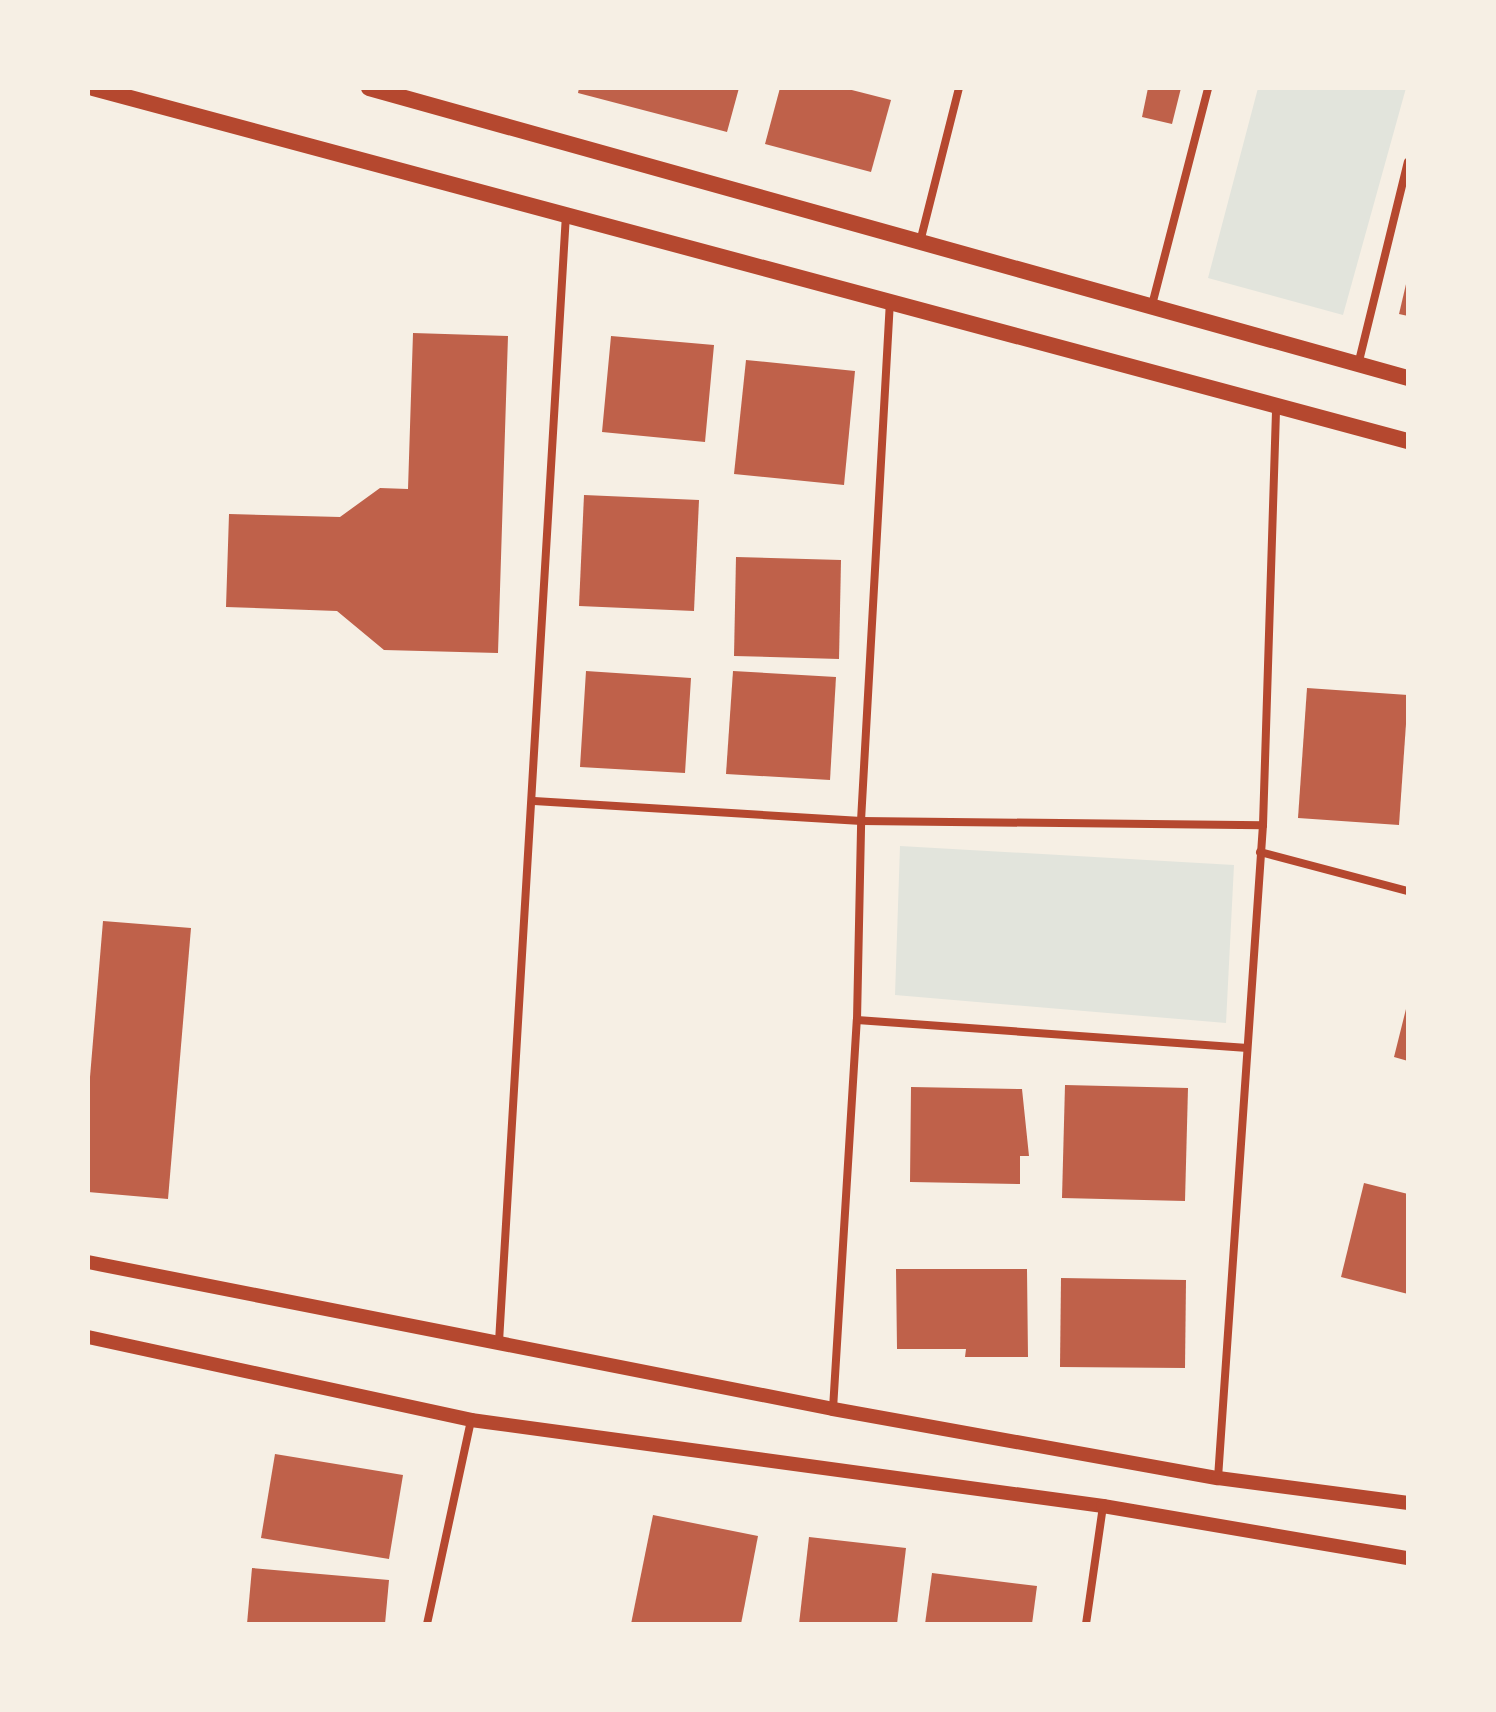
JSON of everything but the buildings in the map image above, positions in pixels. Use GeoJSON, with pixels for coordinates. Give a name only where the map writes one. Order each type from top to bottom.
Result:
{"type":"FeatureCollection","features":[{"type":"Feature","properties":{"kind":"main road"},"geometry":{"type":"LineString","coordinates":[[93,88],[890,299],[1408,441]]}},
{"type":"Feature","properties":{"kind":"main road"},"geometry":{"type":"LineString","coordinates":[[369,88],[1408,378]]}},
{"type":"Feature","properties":{"kind":"street"},"geometry":{"type":"LineString","coordinates":[[920,243],[959,88]]}},
{"type":"Feature","properties":{"kind":"street"},"geometry":{"type":"LineString","coordinates":[[1152,305],[1208,88]]}},
{"type":"Feature","properties":{"kind":"street"},"geometry":{"type":"LineString","coordinates":[[1358,365],[1408,162]]}},
{"type":"Feature","properties":{"kind":"street"},"geometry":{"type":"LineString","coordinates":[[499,1342],[534,801],[566,214]]}},
{"type":"Feature","properties":{"kind":"street"},"geometry":{"type":"LineString","coordinates":[[833,1409],[857,1020],[861,821],[890,299]]}},
{"type":"Feature","properties":{"kind":"street"},"geometry":{"type":"LineString","coordinates":[[1218,1478],[1244,1048],[1263,825],[1276,403]]}},
{"type":"Feature","properties":{"kind":"street"},"geometry":{"type":"LineString","coordinates":[[534,801],[861,821],[1263,825]]}},
{"type":"Feature","properties":{"kind":"street"},"geometry":{"type":"LineString","coordinates":[[1260,852],[1408,891]]}},
{"type":"Feature","properties":{"kind":"street"},"geometry":{"type":"LineString","coordinates":[[857,1020],[1244,1048]]}},
{"type":"Feature","properties":{"kind":"street"},"geometry":{"type":"LineString","coordinates":[[88,1262],[833,1409],[1218,1478],[1408,1503]]}},
{"type":"Feature","properties":{"kind":"street"},"geometry":{"type":"LineString","coordinates":[[88,1337],[471,1420],[1103,1506],[1408,1558]]}},
{"type":"Feature","properties":{"kind":"street"},"geometry":{"type":"LineString","coordinates":[[427,1624],[471,1420]]}},
{"type":"Feature","properties":{"kind":"street"},"geometry":{"type":"LineString","coordinates":[[1086,1624],[1103,1506]]}},
{"type":"Feature","properties":{"kind":"shaded area"},"geometry":{"type":"Polygon","coordinates":[[[1258,88],[1406,88],[1343,315],[1208,278],[1258,88]]]}},
{"type":"Feature","properties":{"kind":"shaded area"},"geometry":{"type":"Polygon","coordinates":[[[900,846],[1234,865],[1226,1023],[895,995],[900,846]]]}}]}
